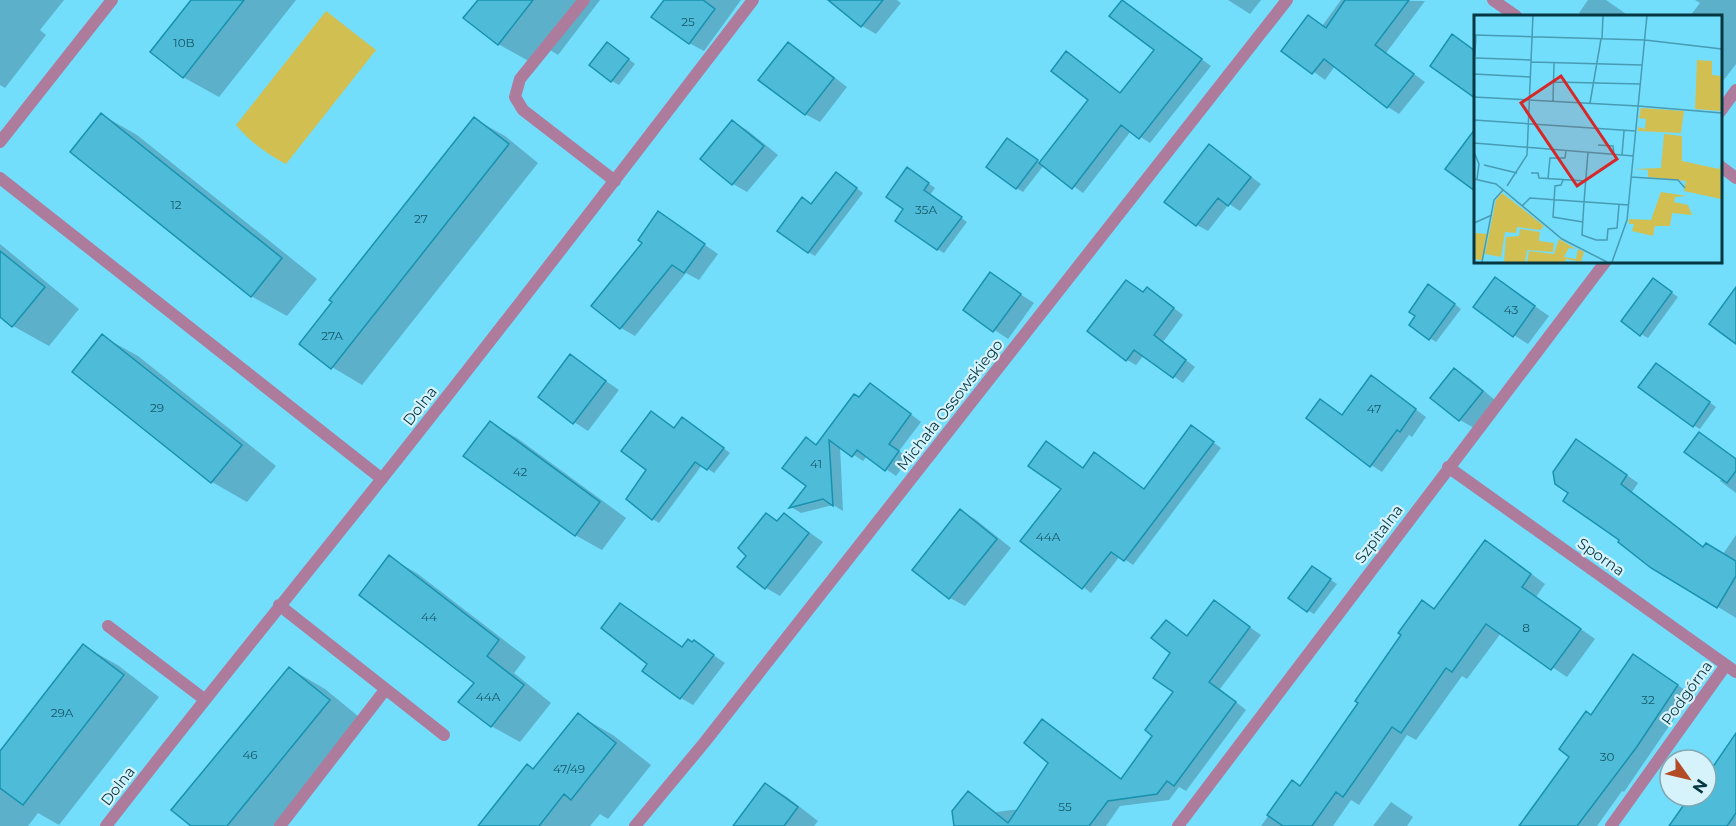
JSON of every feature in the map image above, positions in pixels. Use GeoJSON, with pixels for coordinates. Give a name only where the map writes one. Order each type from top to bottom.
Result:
{"type":"FeatureCollection","features":[{"type":"Feature","properties":{"kind":"street"},"geometry":{"type":"LineString","coordinates":[[0,142],[112,0]]}},
{"type":"Feature","properties":{"kind":"street"},"geometry":{"type":"LineString","coordinates":[[584,0],[520,79],[515,97],[523,110],[615,182]]}},
{"type":"Feature","properties":{"kind":"street","name":"Dolna"},"geometry":{"type":"LineString","coordinates":[[106,826],[204,699],[382,479],[615,182],[753,0]]}},
{"type":"Feature","properties":{"kind":"street","name":"Michała Ossowskiego"},"geometry":{"type":"LineString","coordinates":[[635,826],[704,743],[1287,0]]}},
{"type":"Feature","properties":{"kind":"street"},"geometry":{"type":"LineString","coordinates":[[1493,0],[1515,15]]}},
{"type":"Feature","properties":{"kind":"street"},"geometry":{"type":"LineString","coordinates":[[1721,109],[1736,90]]}},
{"type":"Feature","properties":{"kind":"street"},"geometry":{"type":"LineString","coordinates":[[1721,167],[1736,178]]}},
{"type":"Feature","properties":{"kind":"street"},"geometry":{"type":"LineString","coordinates":[[0,178],[382,479]]}},
{"type":"Feature","properties":{"kind":"street","name":"Szpitalna"},"geometry":{"type":"LineString","coordinates":[[1178,826],[1605,262]]}},
{"type":"Feature","properties":{"kind":"street","name":"Sporna"},"geometry":{"type":"LineString","coordinates":[[1448,467],[1731,669]]}},
{"type":"Feature","properties":{"kind":"street"},"geometry":{"type":"LineString","coordinates":[[279,605],[444,735]]}},
{"type":"Feature","properties":{"kind":"street"},"geometry":{"type":"LineString","coordinates":[[108,626],[204,699]]}},
{"type":"Feature","properties":{"kind":"street","name":"Podgórna"},"geometry":{"type":"LineString","coordinates":[[1611,826],[1731,669]]}},
{"type":"Feature","properties":{"kind":"street"},"geometry":{"type":"LineString","coordinates":[[280,826],[385,690]]}},
{"type":"Feature","properties":{"kind":"shaded area"},"geometry":{"type":"Polygon","coordinates":[[[326,11],[376,50],[286,164],[259,147],[236,125],[326,11]]]}},
{"type":"Feature","properties":{"kind":"building"},"geometry":{"type":"Polygon","coordinates":[[[191,0],[244,0],[183,78],[150,52],[191,0]]]}},
{"type":"Feature","properties":{"kind":"building"},"geometry":{"type":"Polygon","coordinates":[[[478,0],[533,0],[498,45],[463,18],[478,0]]]}},
{"type":"Feature","properties":{"kind":"building"},"geometry":{"type":"Polygon","coordinates":[[[664,0],[703,0],[715,9],[689,44],[651,17],[664,0]]]}},
{"type":"Feature","properties":{"kind":"building"},"geometry":{"type":"Polygon","coordinates":[[[828,0],[883,0],[861,27],[828,0]]]}},
{"type":"Feature","properties":{"kind":"building"},"geometry":{"type":"Polygon","coordinates":[[[1122,0],[1202,59],[1139,139],[1121,125],[1072,189],[1039,163],[1088,100],[1051,71],[1066,51],[1120,93],[1154,50],[1109,16],[1122,0]]]}},
{"type":"Feature","properties":{"kind":"building"},"geometry":{"type":"Polygon","coordinates":[[[1345,0],[1409,0],[1375,45],[1414,74],[1387,108],[1324,59],[1312,74],[1281,51],[1308,15],[1326,28],[1345,0]]]}},
{"type":"Feature","properties":{"kind":"building"},"geometry":{"type":"Polygon","coordinates":[[[1452,34],[1474,50],[1474,97],[1430,66],[1452,34]]]}},
{"type":"Feature","properties":{"kind":"building"},"geometry":{"type":"Polygon","coordinates":[[[607,42],[629,59],[611,82],[589,65],[607,42]]]}},
{"type":"Feature","properties":{"kind":"building"},"geometry":{"type":"Polygon","coordinates":[[[788,42],[834,78],[805,115],[758,80],[788,42]]]}},
{"type":"Feature","properties":{"kind":"building"},"geometry":{"type":"Polygon","coordinates":[[[101,113],[282,258],[251,297],[70,152],[101,113]]]}},
{"type":"Feature","properties":{"kind":"building"},"geometry":{"type":"Polygon","coordinates":[[[474,117],[509,144],[331,369],[299,344],[332,302],[329,300],[474,117]]]}},
{"type":"Feature","properties":{"kind":"building"},"geometry":{"type":"Polygon","coordinates":[[[732,120],[764,146],[732,185],[700,159],[732,120]]]}},
{"type":"Feature","properties":{"kind":"building"},"geometry":{"type":"Polygon","coordinates":[[[1474,130],[1474,190],[1445,169],[1474,130]]]}},
{"type":"Feature","properties":{"kind":"building"},"geometry":{"type":"Polygon","coordinates":[[[1007,138],[1038,160],[1016,189],[986,167],[1007,138]]]}},
{"type":"Feature","properties":{"kind":"building"},"geometry":{"type":"Polygon","coordinates":[[[1209,144],[1251,177],[1228,206],[1218,198],[1196,226],[1164,202],[1209,144]]]}},
{"type":"Feature","properties":{"kind":"building"},"geometry":{"type":"Polygon","coordinates":[[[907,167],[929,183],[924,190],[962,217],[937,250],[895,221],[903,209],[886,197],[907,167]]]}},
{"type":"Feature","properties":{"kind":"building"},"geometry":{"type":"Polygon","coordinates":[[[836,172],[857,188],[808,253],[777,231],[802,197],[811,204],[836,172]]]}},
{"type":"Feature","properties":{"kind":"building"},"geometry":{"type":"Polygon","coordinates":[[[658,211],[705,244],[684,273],[672,265],[620,329],[591,306],[642,243],[638,240],[658,211]]]}},
{"type":"Feature","properties":{"kind":"building"},"geometry":{"type":"Polygon","coordinates":[[[0,251],[45,287],[12,327],[0,317],[0,251]]]}},
{"type":"Feature","properties":{"kind":"building"},"geometry":{"type":"Polygon","coordinates":[[[990,272],[1021,294],[993,332],[963,310],[990,272]]]}},
{"type":"Feature","properties":{"kind":"building"},"geometry":{"type":"Polygon","coordinates":[[[1495,277],[1535,306],[1513,337],[1473,307],[1495,277]]]}},
{"type":"Feature","properties":{"kind":"building"},"geometry":{"type":"Polygon","coordinates":[[[1653,278],[1672,292],[1640,336],[1621,321],[1653,278]]]}},
{"type":"Feature","properties":{"kind":"building"},"geometry":{"type":"Polygon","coordinates":[[[1126,280],[1143,292],[1147,287],[1174,308],[1154,335],[1186,360],[1173,378],[1134,350],[1126,361],[1087,331],[1126,280]]]}},
{"type":"Feature","properties":{"kind":"building"},"geometry":{"type":"Polygon","coordinates":[[[1428,284],[1455,304],[1429,340],[1409,325],[1415,316],[1409,312],[1428,284]]]}},
{"type":"Feature","properties":{"kind":"building"},"geometry":{"type":"Polygon","coordinates":[[[1736,287],[1736,344],[1709,324],[1736,287]]]}},
{"type":"Feature","properties":{"kind":"building"},"geometry":{"type":"Polygon","coordinates":[[[102,334],[242,445],[211,483],[72,372],[102,334]]]}},
{"type":"Feature","properties":{"kind":"building"},"geometry":{"type":"Polygon","coordinates":[[[570,354],[606,381],[573,424],[538,397],[570,354]]]}},
{"type":"Feature","properties":{"kind":"building"},"geometry":{"type":"Polygon","coordinates":[[[1656,363],[1710,402],[1693,427],[1638,387],[1656,363]]]}},
{"type":"Feature","properties":{"kind":"building"},"geometry":{"type":"Polygon","coordinates":[[[1454,368],[1483,391],[1459,421],[1430,398],[1454,368]]]}},
{"type":"Feature","properties":{"kind":"building"},"geometry":{"type":"Polygon","coordinates":[[[1371,375],[1416,409],[1400,432],[1397,430],[1370,467],[1306,418],[1320,399],[1342,415],[1371,375]]]}},
{"type":"Feature","properties":{"kind":"building"},"geometry":{"type":"Polygon","coordinates":[[[870,383],[911,414],[889,444],[899,451],[885,471],[857,450],[852,457],[829,440],[833,506],[823,499],[789,508],[806,486],[782,468],[806,437],[816,445],[854,394],[859,397],[870,383]]]}},
{"type":"Feature","properties":{"kind":"building"},"geometry":{"type":"Polygon","coordinates":[[[651,411],[674,428],[682,417],[724,448],[707,470],[695,462],[652,520],[626,499],[646,470],[621,451],[651,411]]]}},
{"type":"Feature","properties":{"kind":"building"},"geometry":{"type":"Polygon","coordinates":[[[490,421],[600,502],[575,536],[463,456],[490,421]]]}},
{"type":"Feature","properties":{"kind":"building"},"geometry":{"type":"Polygon","coordinates":[[[1191,425],[1214,442],[1124,561],[1111,552],[1082,589],[1020,541],[1061,489],[1028,466],[1046,441],[1083,468],[1094,452],[1144,489],[1191,425]]]}},
{"type":"Feature","properties":{"kind":"building"},"geometry":{"type":"Polygon","coordinates":[[[1699,432],[1736,459],[1736,471],[1727,483],[1684,452],[1699,432]]]}},
{"type":"Feature","properties":{"kind":"building"},"geometry":{"type":"Polygon","coordinates":[[[1576,439],[1627,475],[1621,484],[1703,547],[1706,543],[1736,561],[1736,576],[1717,608],[1651,568],[1618,542],[1619,540],[1563,501],[1568,493],[1555,484],[1553,472],[1576,439]]]}},
{"type":"Feature","properties":{"kind":"building"},"geometry":{"type":"Polygon","coordinates":[[[960,509],[997,539],[949,599],[912,570],[960,509]]]}},
{"type":"Feature","properties":{"kind":"building"},"geometry":{"type":"Polygon","coordinates":[[[766,513],[777,521],[784,513],[809,533],[765,589],[737,567],[746,556],[738,548],[766,513]]]}},
{"type":"Feature","properties":{"kind":"building"},"geometry":{"type":"Polygon","coordinates":[[[1485,540],[1531,574],[1522,587],[1581,629],[1551,670],[1486,624],[1452,672],[1446,668],[1401,733],[1392,727],[1343,797],[1336,792],[1312,826],[1283,826],[1267,815],[1292,780],[1300,786],[1358,703],[1355,701],[1401,635],[1398,633],[1422,600],[1434,609],[1485,540]]]}},
{"type":"Feature","properties":{"kind":"building"},"geometry":{"type":"Polygon","coordinates":[[[389,555],[499,640],[487,656],[524,685],[491,727],[458,702],[474,683],[359,595],[389,555]]]}},
{"type":"Feature","properties":{"kind":"building"},"geometry":{"type":"Polygon","coordinates":[[[1312,566],[1331,579],[1307,612],[1288,598],[1312,566]]]}},
{"type":"Feature","properties":{"kind":"building"},"geometry":{"type":"Polygon","coordinates":[[[1214,600],[1250,627],[1209,682],[1236,702],[1174,786],[1167,781],[1157,794],[1108,801],[1089,826],[954,826],[952,811],[968,791],[1008,823],[1048,763],[1024,743],[1042,719],[1121,779],[1152,736],[1145,730],[1173,692],[1153,678],[1170,653],[1151,638],[1166,620],[1187,636],[1214,600]]]}},
{"type":"Feature","properties":{"kind":"building"},"geometry":{"type":"Polygon","coordinates":[[[620,603],[682,647],[688,639],[692,642],[694,640],[714,655],[680,699],[642,671],[647,664],[601,628],[620,603]]]}},
{"type":"Feature","properties":{"kind":"building"},"geometry":{"type":"Polygon","coordinates":[[[83,644],[124,675],[23,805],[0,788],[0,751],[83,644]]]}},
{"type":"Feature","properties":{"kind":"building"},"geometry":{"type":"Polygon","coordinates":[[[1633,654],[1678,685],[1636,748],[1577,826],[1519,826],[1569,757],[1559,749],[1586,711],[1591,715],[1633,654]]]}},
{"type":"Feature","properties":{"kind":"building"},"geometry":{"type":"Polygon","coordinates":[[[289,667],[330,700],[227,826],[191,826],[171,810],[289,667]]]}},
{"type":"Feature","properties":{"kind":"building"},"geometry":{"type":"Polygon","coordinates":[[[578,713],[616,743],[571,800],[564,794],[539,826],[478,826],[527,764],[533,769],[578,713]]]}},
{"type":"Feature","properties":{"kind":"building"},"geometry":{"type":"Polygon","coordinates":[[[1736,733],[1736,813],[1727,826],[1669,826],[1682,808],[1718,808],[1718,759],[1736,733]]]}},
{"type":"Feature","properties":{"kind":"building"},"geometry":{"type":"Polygon","coordinates":[[[765,783],[798,807],[784,826],[733,826],[765,783]]]}}]}
